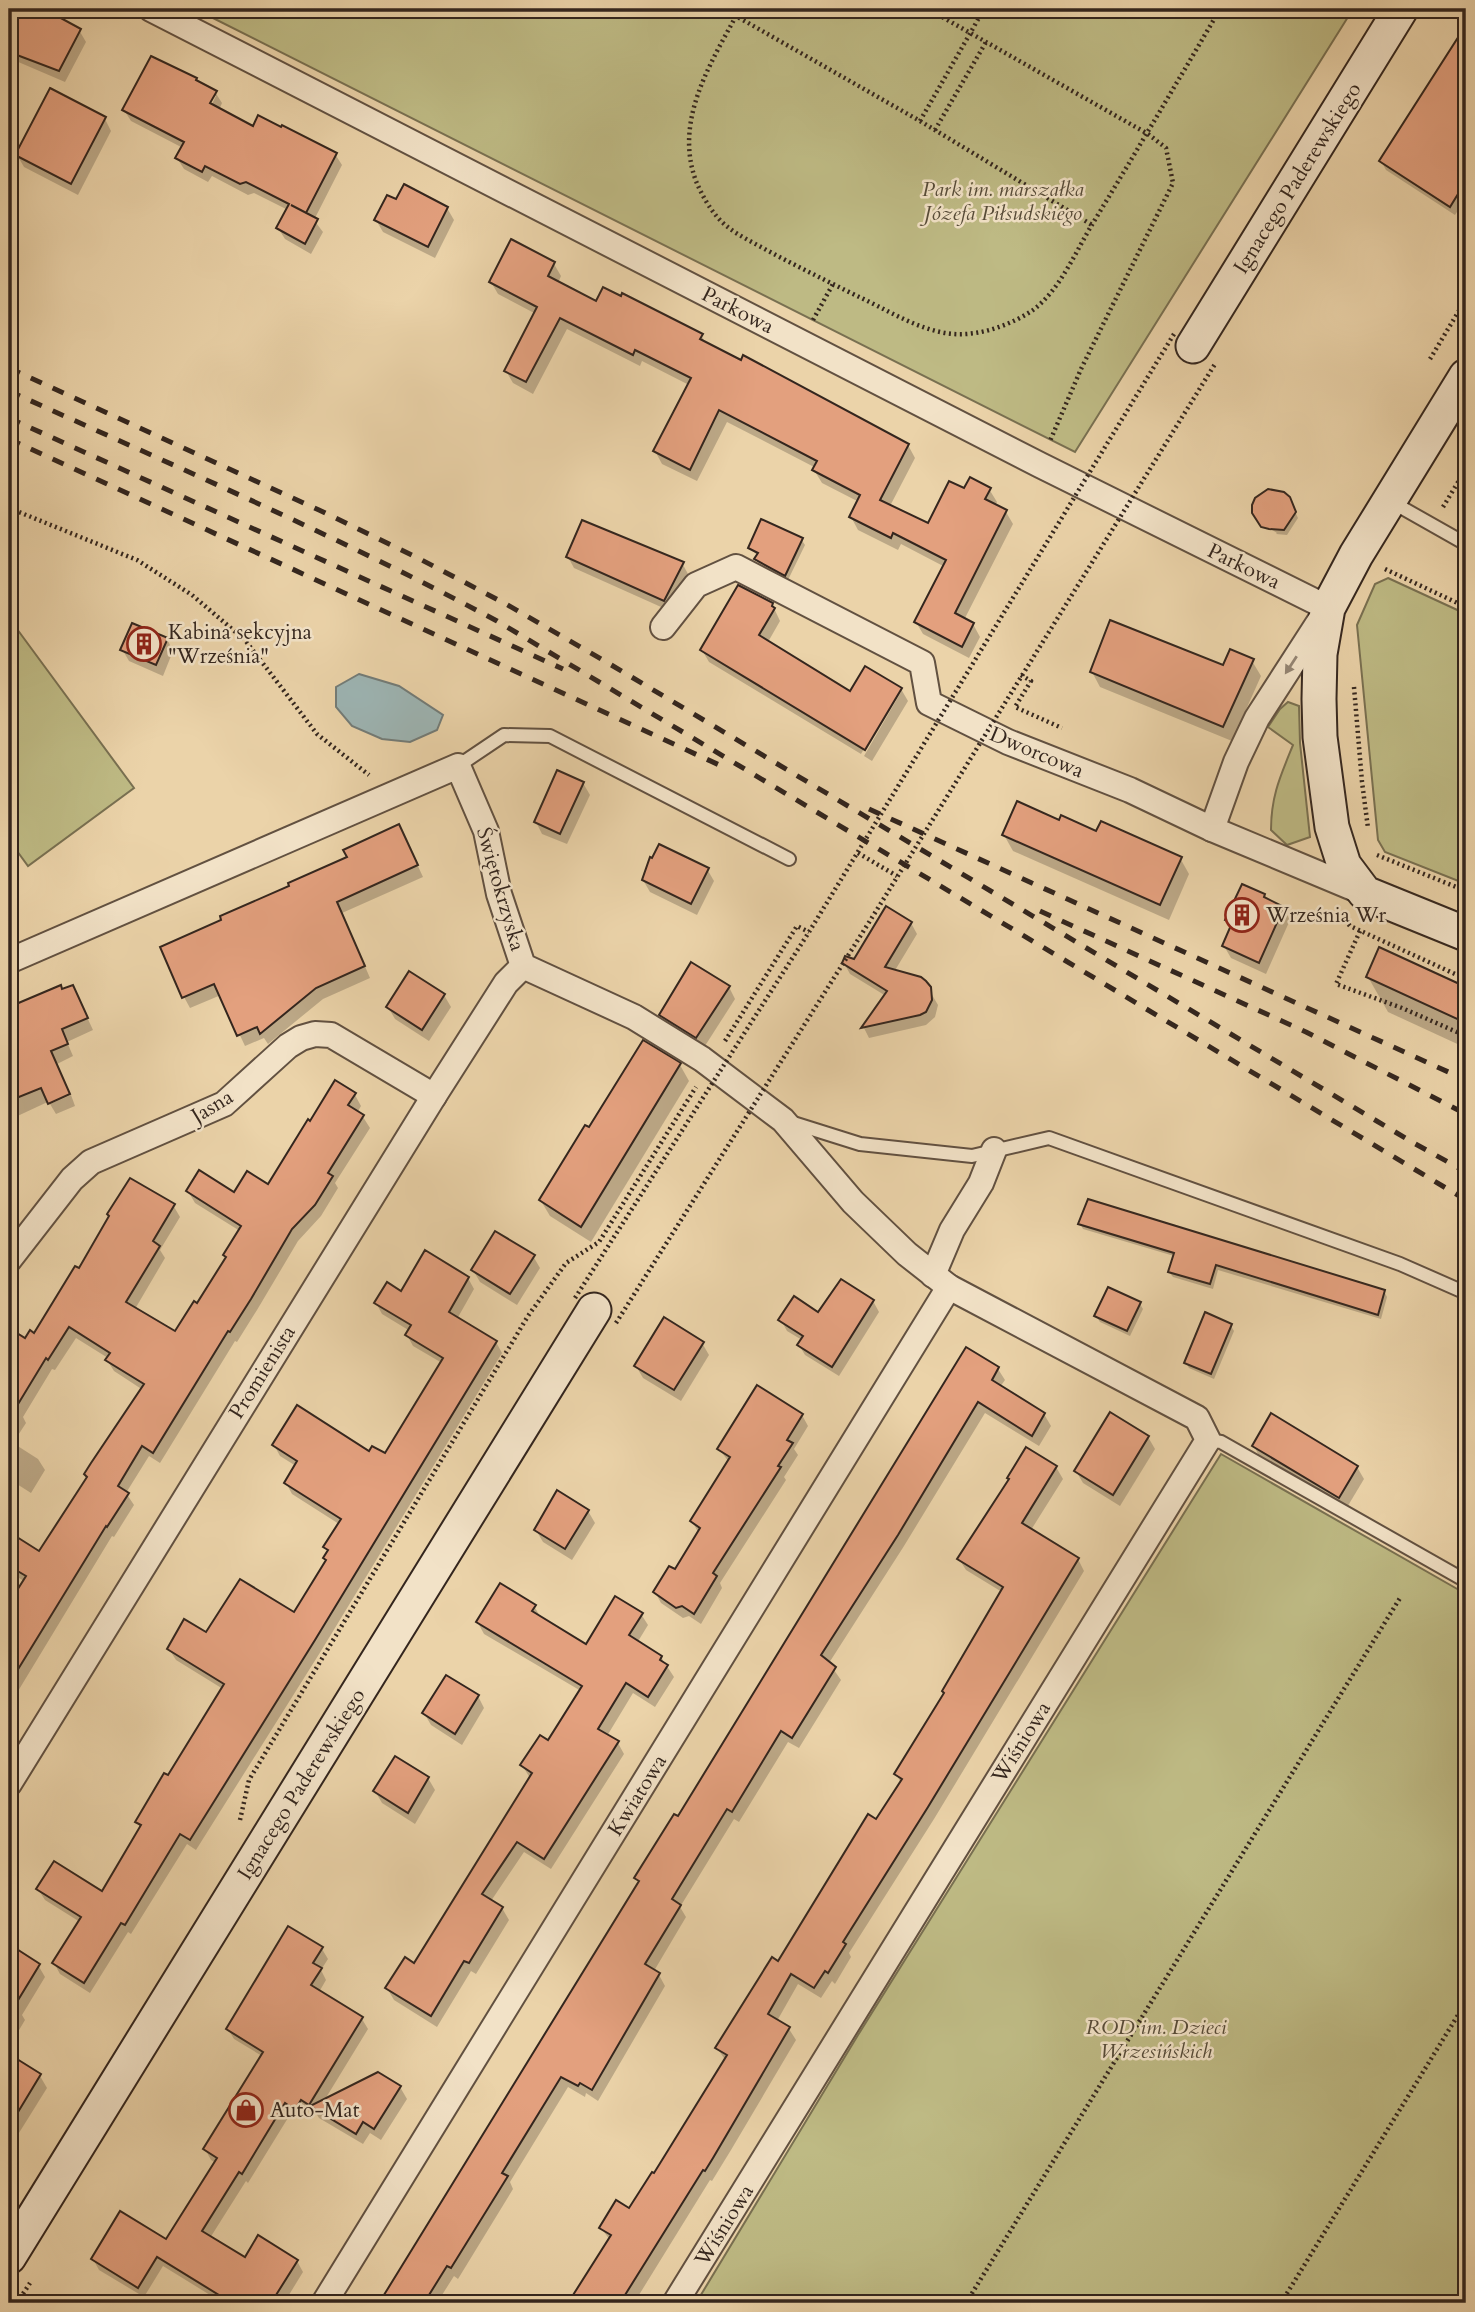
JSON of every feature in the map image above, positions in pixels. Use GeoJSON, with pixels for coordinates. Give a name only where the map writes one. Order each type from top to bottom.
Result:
{"type":"FeatureCollection","features":[{"type":"Feature","properties":{"kind":"street","name":"Parkowa"},"geometry":{"type":"LineString","coordinates":[[151,9],[1040,465],[1328,608]]}},
{"type":"Feature","properties":{"kind":"street","name":"Ignacego Paderewskiego"},"geometry":{"type":"LineString","coordinates":[[1194,348],[1401,9]]}},
{"type":"Feature","properties":{"kind":"street"},"geometry":{"type":"LineString","coordinates":[[1212,829],[1236,762],[1257,718],[1328,608],[1356,555],[1466,376]]}},
{"type":"Feature","properties":{"kind":"street","name":"Dworcowa"},"geometry":{"type":"LineString","coordinates":[[663,627],[696,584],[736,567],[922,663],[929,703],[1007,742],[1130,790],[1212,829],[1466,934]]}},
{"type":"Feature","properties":{"kind":"street"},"geometry":{"type":"LineString","coordinates":[[1328,608],[1320,654],[1319,699],[1320,737],[1330,814],[1344,865],[1365,892]]}},
{"type":"Feature","properties":{"kind":"street"},"geometry":{"type":"LineString","coordinates":[[9,961],[458,766]]}},
{"type":"Feature","properties":{"kind":"street","name":"Świętokrzyska"},"geometry":{"type":"LineString","coordinates":[[458,766],[486,831],[499,894],[523,966],[634,1017],[710,1065],[783,1120],[853,1202],[907,1254],[941,1281]]}},
{"type":"Feature","properties":{"kind":"street","name":"Promienista"},"geometry":{"type":"LineString","coordinates":[[9,1784],[434,1096],[506,983],[523,966]]}},
{"type":"Feature","properties":{"kind":"street","name":"Jasna"},"geometry":{"type":"LineString","coordinates":[[9,1260],[72,1180],[92,1162],[224,1104],[288,1046],[301,1038],[315,1034],[331,1035],[434,1096]]}},
{"type":"Feature","properties":{"kind":"street","name":"Kwiatowa"},"geometry":{"type":"LineString","coordinates":[[324,2303],[941,1281],[952,1230],[981,1183],[994,1150]]}},
{"type":"Feature","properties":{"kind":"street"},"geometry":{"type":"LineString","coordinates":[[941,1281],[1197,1418],[1208,1440]]}},
{"type":"Feature","properties":{"kind":"street","name":"Ignacego Paderewskiego"},"geometry":{"type":"LineString","coordinates":[[9,2257],[595,1311]]}},
{"type":"Feature","properties":{"kind":"street","name":"Wiśniowa"},"geometry":{"type":"LineString","coordinates":[[675,2303],[1208,1440]]}},
{"type":"Feature","properties":{"kind":"lane"},"geometry":{"type":"LineString","coordinates":[[1390,500],[1466,544]]}},
{"type":"Feature","properties":{"kind":"lane"},"geometry":{"type":"LineString","coordinates":[[458,766],[504,735],[550,736],[789,859]]}},
{"type":"Feature","properties":{"kind":"lane"},"geometry":{"type":"LineString","coordinates":[[783,1120],[860,1144],[972,1156],[1049,1138],[1400,1264],[1466,1293]]}},
{"type":"Feature","properties":{"kind":"lane"},"geometry":{"type":"LineString","coordinates":[[1208,1440],[1221,1442],[1466,1581]]}},
{"type":"Feature","properties":{"kind":"path"},"geometry":{"type":"LineString","coordinates":[[740,9],[701,80],[690,127],[691,158],[696,181],[713,212],[730,229],[833,284],[934,331],[955,334],[973,333],[1005,325],[1034,309],[1057,284],[1220,9]]}},
{"type":"Feature","properties":{"kind":"path"},"geometry":{"type":"LineString","coordinates":[[928,9],[1148,134],[1166,148],[1174,183],[1081,369],[1040,465]]}},
{"type":"Feature","properties":{"kind":"path"},"geometry":{"type":"LineString","coordinates":[[920,121],[984,9]]}},
{"type":"Feature","properties":{"kind":"path"},"geometry":{"type":"LineString","coordinates":[[736,16],[920,121],[1092,225]]}},
{"type":"Feature","properties":{"kind":"path"},"geometry":{"type":"LineString","coordinates":[[935,130],[986,42]]}},
{"type":"Feature","properties":{"kind":"path"},"geometry":{"type":"LineString","coordinates":[[802,343],[833,284]]}},
{"type":"Feature","properties":{"kind":"path"},"geometry":{"type":"LineString","coordinates":[[1430,359],[1466,299]]}},
{"type":"Feature","properties":{"kind":"path"},"geometry":{"type":"LineString","coordinates":[[595,1311],[897,876],[1021,675],[1194,348]]}},
{"type":"Feature","properties":{"kind":"path"},"geometry":{"type":"LineString","coordinates":[[595,1311],[809,932],[858,853],[1194,348]]}},
{"type":"Feature","properties":{"kind":"path"},"geometry":{"type":"LineString","coordinates":[[1432,525],[1466,469]]}},
{"type":"Feature","properties":{"kind":"path"},"geometry":{"type":"LineString","coordinates":[[9,508],[137,560],[192,595],[245,640],[317,734],[391,795]]}},
{"type":"Feature","properties":{"kind":"path"},"geometry":{"type":"LineString","coordinates":[[1356,555],[1466,607]]}},
{"type":"Feature","properties":{"kind":"path"},"geometry":{"type":"LineString","coordinates":[[1021,675],[1031,681],[1015,706],[1062,728]]}},
{"type":"Feature","properties":{"kind":"path"},"geometry":{"type":"LineString","coordinates":[[1353,679],[1368,829]]}},
{"type":"Feature","properties":{"kind":"path"},"geometry":{"type":"LineString","coordinates":[[858,853],[897,876]]}},
{"type":"Feature","properties":{"kind":"path"},"geometry":{"type":"LineString","coordinates":[[1375,854],[1466,891]]}},
{"type":"Feature","properties":{"kind":"path"},"geometry":{"type":"LineString","coordinates":[[1345,920],[1360,931],[1466,979]]}},
{"type":"Feature","properties":{"kind":"path"},"geometry":{"type":"LineString","coordinates":[[237,1831],[249,1780],[528,1316],[566,1263],[599,1242],[797,926],[809,932]]}},
{"type":"Feature","properties":{"kind":"path"},"geometry":{"type":"LineString","coordinates":[[1360,931],[1336,984],[1402,1008],[1466,1036]]}},
{"type":"Feature","properties":{"kind":"path"},"geometry":{"type":"LineString","coordinates":[[966,2303],[1399,1598]]}},
{"type":"Feature","properties":{"kind":"path"},"geometry":{"type":"LineString","coordinates":[[1281,2303],[1466,2002]]}},
{"type":"Feature","properties":{"kind":"green space","name":"Park im. marszałka Józefa Piłsudskiego"},"geometry":{"type":"Polygon","coordinates":[[[195,9],[1353,9],[1075,452],[195,9]]]}},
{"type":"Feature","properties":{"kind":"green space"},"geometry":{"type":"Polygon","coordinates":[[[1388,578],[1466,614],[1466,884],[1385,852],[1378,840],[1357,625],[1375,584],[1388,578]]]}},
{"type":"Feature","properties":{"kind":"green space"},"geometry":{"type":"Polygon","coordinates":[[[17,629],[134,788],[28,866],[9,840],[9,635],[17,629]]]}},
{"type":"Feature","properties":{"kind":"green space"},"geometry":{"type":"Polygon","coordinates":[[[1288,702],[1299,706],[1310,837],[1287,845],[1271,830],[1271,818],[1277,787],[1293,745],[1268,727],[1288,702]]]}},
{"type":"Feature","properties":{"kind":"green space","name":"ROD im. Dzieci Wrzesińskich"},"geometry":{"type":"Polygon","coordinates":[[[1221,1454],[1466,1594],[1466,2303],[696,2303],[858,2035],[1221,1454]]]}},
{"type":"Feature","properties":{"kind":"water"},"geometry":{"type":"Polygon","coordinates":[[[359,674],[399,686],[443,715],[437,730],[410,742],[382,739],[352,726],[336,707],[336,687],[359,674]]]}},
{"type":"Feature","properties":{"kind":"building"},"geometry":{"type":"Polygon","coordinates":[[[9,9],[60,9],[57,16],[81,29],[59,71],[9,52],[9,9]]]}},
{"type":"Feature","properties":{"kind":"building"},"geometry":{"type":"Polygon","coordinates":[[[1466,25],[1466,181],[1450,207],[1379,161],[1466,25]]]}},
{"type":"Feature","properties":{"kind":"building"},"geometry":{"type":"Polygon","coordinates":[[[151,56],[197,78],[196,80],[217,91],[210,103],[253,126],[258,115],[337,153],[306,213],[318,219],[305,244],[276,228],[289,204],[246,182],[240,184],[205,166],[202,172],[175,158],[184,142],[122,110],[151,56]]]}},
{"type":"Feature","properties":{"kind":"building"},"geometry":{"type":"Polygon","coordinates":[[[50,88],[106,117],[71,184],[15,155],[50,88]]]}},
{"type":"Feature","properties":{"kind":"building"},"geometry":{"type":"Polygon","coordinates":[[[404,184],[448,207],[428,247],[374,220],[387,195],[396,199],[404,184]]]}},
{"type":"Feature","properties":{"kind":"building"},"geometry":{"type":"Polygon","coordinates":[[[511,239],[555,262],[548,276],[596,301],[603,287],[621,296],[622,293],[703,334],[700,339],[741,360],[743,355],[909,444],[880,500],[928,523],[949,481],[964,488],[970,477],[991,488],[985,499],[1007,510],[955,613],[974,623],[962,647],[914,622],[946,560],[893,533],[891,538],[849,517],[860,495],[812,470],[817,461],[719,410],[690,470],[653,451],[691,378],[635,350],[633,355],[560,318],[526,382],[504,371],[537,307],[489,282],[511,239]]]}},
{"type":"Feature","properties":{"kind":"building"},"geometry":{"type":"Polygon","coordinates":[[[1268,489],[1284,492],[1290,497],[1296,512],[1284,530],[1261,527],[1252,513],[1255,498],[1268,489]]]}},
{"type":"Feature","properties":{"kind":"building"},"geometry":{"type":"Polygon","coordinates":[[[761,519],[803,538],[785,576],[754,559],[758,553],[748,548],[761,519]]]}},
{"type":"Feature","properties":{"kind":"building"},"geometry":{"type":"Polygon","coordinates":[[[582,520],[684,562],[664,601],[566,557],[582,520]]]}},
{"type":"Feature","properties":{"kind":"building"},"geometry":{"type":"Polygon","coordinates":[[[738,585],[773,603],[775,608],[759,635],[850,691],[865,666],[902,688],[865,750],[700,650],[738,585]]]}},
{"type":"Feature","properties":{"kind":"building"},"geometry":{"type":"Polygon","coordinates":[[[1110,620],[1223,665],[1230,649],[1254,659],[1223,727],[1090,672],[1110,620]]]}},
{"type":"Feature","properties":{"kind":"building","name":"Kabina sekcyjna \"Września\""},"geometry":{"type":"Polygon","coordinates":[[[132,623],[168,638],[156,665],[120,650],[132,623]]]}},
{"type":"Feature","properties":{"kind":"building"},"geometry":{"type":"Polygon","coordinates":[[[557,770],[584,782],[560,834],[534,822],[557,770]]]}},
{"type":"Feature","properties":{"kind":"building"},"geometry":{"type":"Polygon","coordinates":[[[1017,801],[1059,820],[1061,815],[1096,831],[1101,821],[1182,857],[1160,905],[1002,835],[1017,801]]]}},
{"type":"Feature","properties":{"kind":"building"},"geometry":{"type":"Polygon","coordinates":[[[399,824],[418,865],[337,902],[365,966],[316,988],[260,1034],[257,1027],[237,1036],[214,984],[182,998],[160,947],[221,920],[220,916],[289,886],[288,883],[347,857],[343,850],[399,824]]]}},
{"type":"Feature","properties":{"kind":"building"},"geometry":{"type":"Polygon","coordinates":[[[659,844],[709,868],[691,904],[642,880],[650,857],[652,858],[659,844]]]}},
{"type":"Feature","properties":{"kind":"building"},"geometry":{"type":"Polygon","coordinates":[[[1242,884],[1265,894],[1264,897],[1284,907],[1259,963],[1222,946],[1232,923],[1225,920],[1242,884]]]}},
{"type":"Feature","properties":{"kind":"building"},"geometry":{"type":"Polygon","coordinates":[[[886,906],[912,922],[885,967],[921,977],[931,987],[932,1000],[926,1012],[920,1015],[861,1028],[887,991],[842,963],[845,956],[854,959],[886,906]]]}},
{"type":"Feature","properties":{"kind":"building"},"geometry":{"type":"Polygon","coordinates":[[[1379,947],[1466,987],[1466,1023],[1366,977],[1379,947]]]}},
{"type":"Feature","properties":{"kind":"building"},"geometry":{"type":"Polygon","coordinates":[[[691,962],[730,986],[696,1038],[659,1015],[691,962]]]}},
{"type":"Feature","properties":{"kind":"building"},"geometry":{"type":"Polygon","coordinates":[[[409,971],[445,994],[422,1030],[386,1007],[409,971]]]}},
{"type":"Feature","properties":{"kind":"building"},"geometry":{"type":"Polygon","coordinates":[[[61,985],[62,989],[73,985],[88,1018],[62,1029],[68,1044],[51,1051],[70,1094],[48,1104],[41,1088],[9,1101],[9,1007],[61,985]]]}},
{"type":"Feature","properties":{"kind":"building"},"geometry":{"type":"Polygon","coordinates":[[[643,1040],[681,1063],[581,1227],[539,1200],[585,1125],[589,1127],[643,1040]]]}},
{"type":"Feature","properties":{"kind":"building"},"geometry":{"type":"Polygon","coordinates":[[[335,1080],[356,1093],[348,1105],[364,1115],[328,1173],[333,1176],[315,1205],[292,1229],[153,1453],[142,1446],[118,1486],[129,1493],[9,1684],[9,1603],[26,1576],[9,1566],[9,1532],[39,1551],[87,1477],[84,1474],[144,1384],[105,1360],[110,1353],[69,1327],[48,1360],[46,1358],[9,1419],[9,1328],[25,1338],[30,1330],[34,1333],[75,1266],[79,1268],[109,1216],[107,1214],[130,1178],[175,1204],[153,1241],[160,1246],[126,1302],[175,1331],[194,1301],[197,1303],[226,1257],[223,1255],[241,1226],[186,1191],[199,1170],[234,1192],[247,1171],[268,1184],[335,1080]]]}},
{"type":"Feature","properties":{"kind":"building"},"geometry":{"type":"Polygon","coordinates":[[[1088,1199],[1385,1290],[1378,1315],[1216,1265],[1210,1284],[1168,1272],[1174,1253],[1078,1224],[1088,1199]]]}},
{"type":"Feature","properties":{"kind":"building"},"geometry":{"type":"Polygon","coordinates":[[[495,1231],[535,1255],[510,1294],[471,1270],[495,1231]]]}},
{"type":"Feature","properties":{"kind":"building"},"geometry":{"type":"Polygon","coordinates":[[[425,1250],[469,1277],[449,1312],[497,1341],[190,1840],[180,1834],[125,1925],[121,1923],[84,1983],[52,1963],[81,1917],[36,1889],[54,1861],[102,1891],[141,1825],[135,1822],[164,1773],[168,1775],[224,1684],[167,1649],[184,1619],[206,1632],[240,1579],[294,1612],[326,1560],[323,1558],[328,1550],[323,1547],[341,1519],[284,1483],[297,1461],[272,1445],[297,1405],[369,1451],[372,1446],[385,1453],[443,1358],[405,1335],[411,1325],[374,1303],[387,1282],[401,1291],[425,1250]]]}},
{"type":"Feature","properties":{"kind":"building"},"geometry":{"type":"Polygon","coordinates":[[[841,1279],[874,1300],[832,1367],[797,1345],[803,1336],[778,1320],[794,1296],[818,1312],[841,1279]]]}},
{"type":"Feature","properties":{"kind":"building"},"geometry":{"type":"Polygon","coordinates":[[[1108,1287],[1141,1302],[1127,1331],[1094,1316],[1108,1287]]]}},
{"type":"Feature","properties":{"kind":"building"},"geometry":{"type":"Polygon","coordinates":[[[1205,1312],[1232,1324],[1211,1374],[1184,1363],[1205,1312]]]}},
{"type":"Feature","properties":{"kind":"building"},"geometry":{"type":"Polygon","coordinates":[[[664,1317],[704,1342],[674,1390],[634,1366],[664,1317]]]}},
{"type":"Feature","properties":{"kind":"building"},"geometry":{"type":"Polygon","coordinates":[[[966,1347],[999,1367],[992,1380],[1045,1413],[1032,1436],[978,1402],[898,1535],[821,1655],[836,1667],[792,1738],[781,1731],[732,1812],[727,1809],[672,1899],[681,1905],[645,1964],[660,1973],[592,2090],[561,2077],[502,2173],[508,2176],[451,2268],[447,2266],[424,2303],[379,2303],[639,1881],[634,1878],[674,1814],[678,1816],[966,1347]]]}},
{"type":"Feature","properties":{"kind":"building"},"geometry":{"type":"Polygon","coordinates":[[[757,1385],[803,1414],[787,1440],[793,1443],[778,1466],[781,1467],[713,1573],[717,1576],[694,1614],[682,1606],[676,1608],[653,1592],[669,1566],[675,1569],[700,1528],[690,1521],[730,1457],[717,1449],[757,1385]]]}},
{"type":"Feature","properties":{"kind":"building"},"geometry":{"type":"Polygon","coordinates":[[[1110,1412],[1149,1436],[1113,1495],[1074,1471],[1110,1412]]]}},
{"type":"Feature","properties":{"kind":"building"},"geometry":{"type":"Polygon","coordinates":[[[1271,1413],[1358,1466],[1339,1498],[1252,1446],[1271,1413]]]}},
{"type":"Feature","properties":{"kind":"building"},"geometry":{"type":"Polygon","coordinates":[[[1026,1447],[1057,1466],[1022,1523],[1079,1558],[843,1942],[846,1944],[828,1973],[825,1971],[814,1988],[791,1974],[768,2014],[790,2027],[705,2171],[703,2170],[620,2303],[568,2303],[611,2235],[599,2228],[616,2200],[629,2208],[652,2172],[654,2173],[727,2055],[715,2048],[772,1957],[778,1961],[868,1814],[876,1819],[902,1779],[894,1774],[944,1693],[942,1691],[1003,1587],[957,1559],[1009,1479],[1007,1478],[1026,1447]]]}},
{"type":"Feature","properties":{"kind":"building"},"geometry":{"type":"Polygon","coordinates":[[[557,1490],[589,1510],[565,1549],[534,1530],[557,1490]]]}},
{"type":"Feature","properties":{"kind":"building"},"geometry":{"type":"Polygon","coordinates":[[[500,1583],[536,1605],[532,1611],[586,1644],[615,1596],[643,1613],[629,1635],[662,1656],[660,1660],[668,1665],[648,1697],[626,1683],[598,1729],[619,1741],[544,1859],[517,1842],[482,1894],[503,1907],[469,1963],[464,1961],[431,2016],[385,1988],[405,1957],[414,1963],[532,1773],[520,1765],[540,1735],[548,1740],[582,1686],[476,1622],[500,1583]]]}},
{"type":"Feature","properties":{"kind":"building"},"geometry":{"type":"Polygon","coordinates":[[[446,1675],[479,1695],[455,1734],[422,1713],[446,1675]]]}},
{"type":"Feature","properties":{"kind":"building"},"geometry":{"type":"Polygon","coordinates":[[[395,1756],[429,1777],[408,1813],[373,1791],[395,1756]]]}},
{"type":"Feature","properties":{"kind":"building"},"geometry":{"type":"Polygon","coordinates":[[[288,1926],[323,1947],[313,1963],[322,1968],[311,1985],[363,2017],[309,2105],[301,2100],[295,2110],[285,2103],[242,2174],[239,2172],[202,2231],[245,2257],[258,2235],[298,2260],[271,2303],[232,2303],[157,2257],[138,2288],[91,2259],[120,2211],[166,2239],[217,2158],[203,2149],[263,2052],[226,2029],[288,1926]]]}},
{"type":"Feature","properties":{"kind":"building"},"geometry":{"type":"Polygon","coordinates":[[[9,1944],[40,1964],[9,2015],[9,1944]]]}},
{"type":"Feature","properties":{"kind":"building"},"geometry":{"type":"Polygon","coordinates":[[[9,2054],[41,2074],[9,2127],[9,2054]]]}},
{"type":"Feature","properties":{"kind":"building"},"geometry":{"type":"Polygon","coordinates":[[[378,2072],[401,2086],[374,2129],[363,2122],[356,2134],[310,2106],[378,2072]]]}},
{"type":"Feature","properties":{"kind":"railway"},"geometry":{"type":"LineString","coordinates":[[9,368],[319,510],[506,604],[1466,1172]]}},
{"type":"Feature","properties":{"kind":"railway"},"geometry":{"type":"LineString","coordinates":[[9,391],[316,530],[497,621],[1466,1200]]}},
{"type":"Feature","properties":{"kind":"railway"},"geometry":{"type":"LineString","coordinates":[[9,418],[563,669]]}},
{"type":"Feature","properties":{"kind":"railway"},"geometry":{"type":"LineString","coordinates":[[9,439],[728,769]]}},
{"type":"Feature","properties":{"kind":"railway"},"geometry":{"type":"LineString","coordinates":[[869,809],[1466,1080]]}},
{"type":"Feature","properties":{"kind":"railway"},"geometry":{"type":"LineString","coordinates":[[1040,911],[1306,1032],[1466,1114]]}},
{"type":"Feature","properties":{"kind":"place","name":"Kabina sekcyjna \"Września\""},"geometry":{"type":"Point","coordinates":[144,644]}},
{"type":"Feature","properties":{"kind":"place","name":"Września Wr"},"geometry":{"type":"Point","coordinates":[1242,915]}},
{"type":"Feature","properties":{"kind":"place","name":"Auto-Mat"},"geometry":{"type":"Point","coordinates":[246,2110]}}]}
